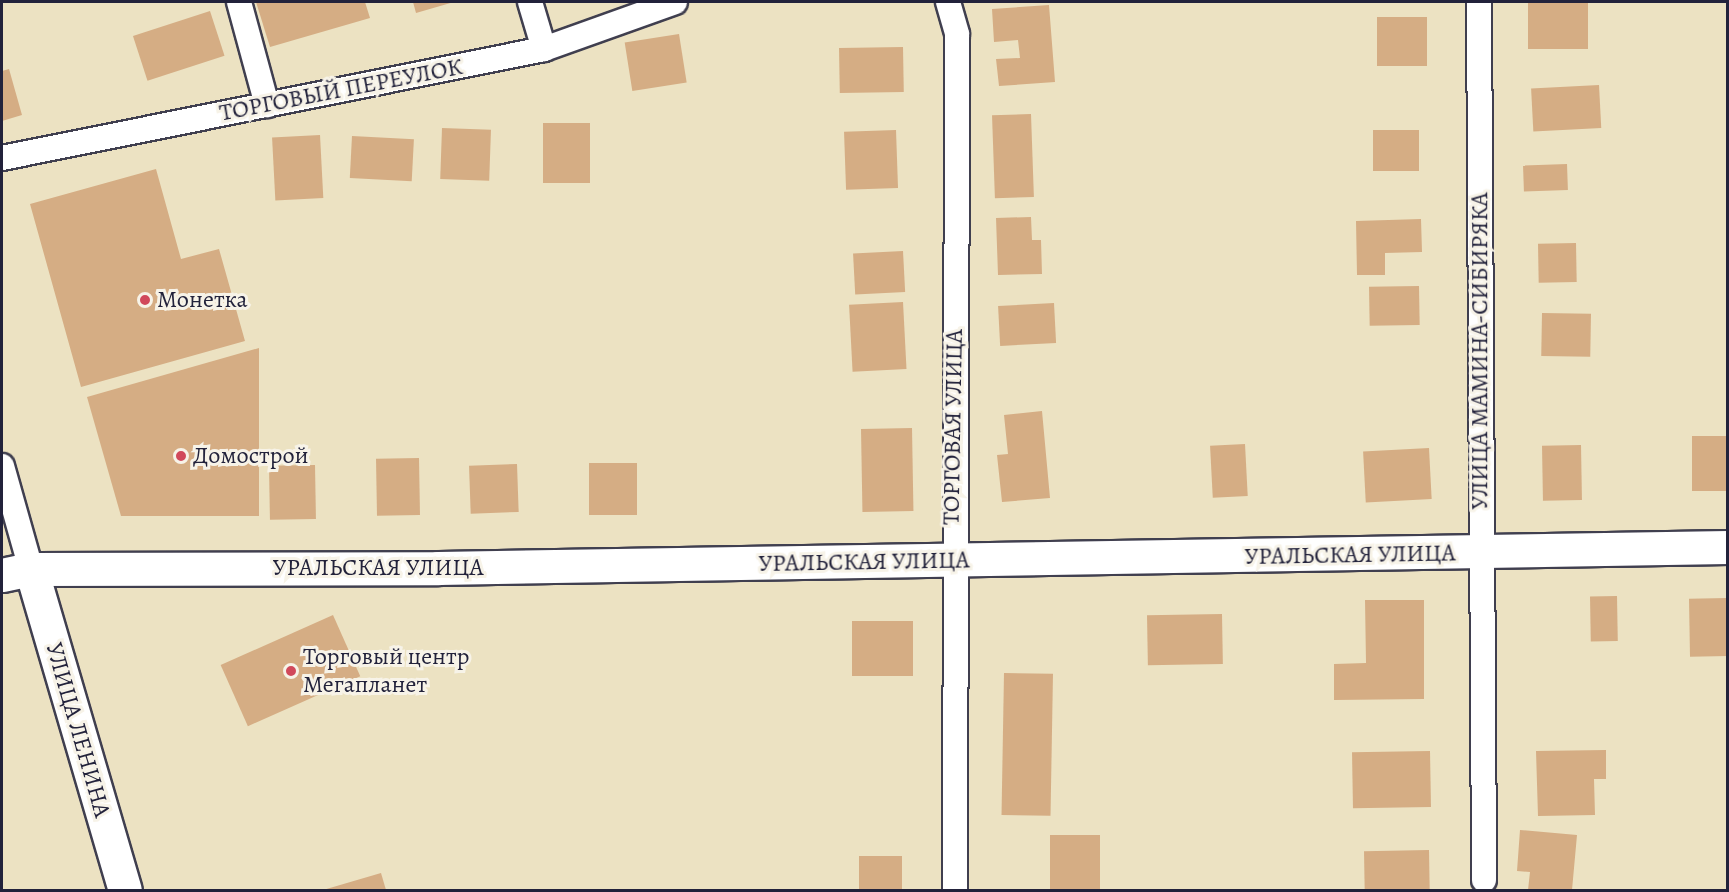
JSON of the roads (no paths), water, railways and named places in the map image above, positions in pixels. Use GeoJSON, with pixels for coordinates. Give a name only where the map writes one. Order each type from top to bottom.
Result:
{"type":"FeatureCollection","features":[{"type":"Feature","properties":{"kind":"main road","name":"УРАЛЬСКАЯ УЛИЦА"},"geometry":{"type":"LineString","coordinates":[[16,572],[952,561],[1728,547]]}},
{"type":"Feature","properties":{"kind":"main road","name":"УЛИЦА ЛЕНИНА"},"geometry":{"type":"LineString","coordinates":[[16,572],[125,891]]}},
{"type":"Feature","properties":{"kind":"street"},"geometry":{"type":"LineString","coordinates":[[239,2],[267,105]]}},
{"type":"Feature","properties":{"kind":"street"},"geometry":{"type":"LineString","coordinates":[[530,2],[544,49]]}},
{"type":"Feature","properties":{"kind":"street","name":"ТОРГОВЫЙ ПЕРЕУЛОК"},"geometry":{"type":"LineString","coordinates":[[2,159],[544,49],[675,2]]}},
{"type":"Feature","properties":{"kind":"street","name":"ТОРГОВАЯ УЛИЦА"},"geometry":{"type":"LineString","coordinates":[[948,2],[957,34],[952,561],[955,891]]}},
{"type":"Feature","properties":{"kind":"street","name":"УЛИЦА МАМИНА-СИБИРЯКА"},"geometry":{"type":"LineString","coordinates":[[1479,2],[1480,553],[1484,880]]}},
{"type":"Feature","properties":{"kind":"street"},"geometry":{"type":"LineString","coordinates":[[2,466],[16,572]]}},
{"type":"Feature","properties":{"kind":"place","name":"Монетка"},"geometry":{"type":"Point","coordinates":[145,300]}},
{"type":"Feature","properties":{"kind":"place","name":"Домострой"},"geometry":{"type":"Point","coordinates":[181,456]}},
{"type":"Feature","properties":{"kind":"place","name":"Торговый центр Мегапланет"},"geometry":{"type":"Point","coordinates":[291,671]}}]}
